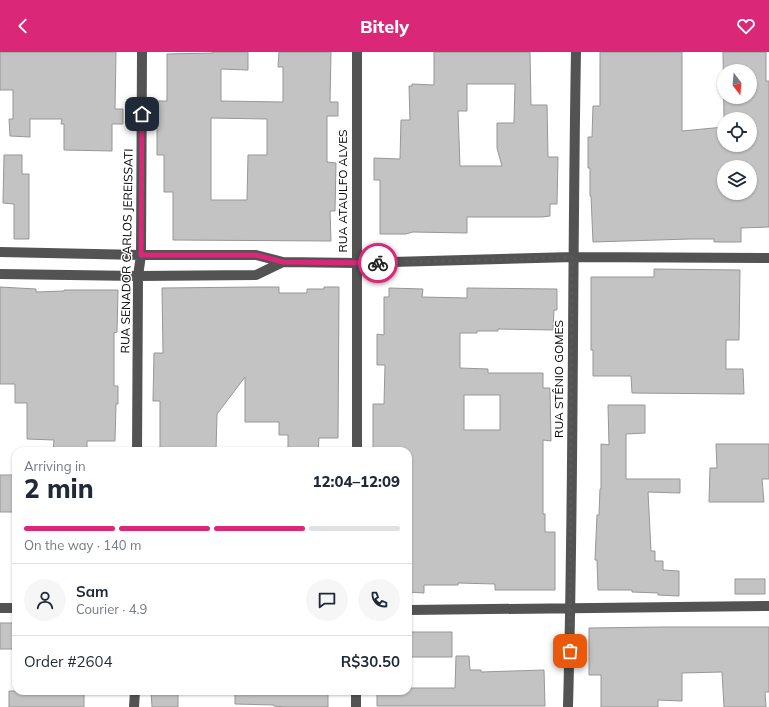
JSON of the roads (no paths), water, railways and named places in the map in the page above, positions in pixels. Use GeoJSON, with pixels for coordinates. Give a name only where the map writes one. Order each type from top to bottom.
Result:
{"type":"FeatureCollection","features":[{"type":"Feature","properties":{"kind":"street","name":"RUA SENADOR CARLOS JEREISSATI"},"geometry":{"type":"LineString","coordinates":[[137,447],[138,276],[141,255],[142,52]]}},
{"type":"Feature","properties":{"kind":"street","name":"RUA ATAULFO ALVES"},"geometry":{"type":"LineString","coordinates":[[357,52],[357,447]]}},
{"type":"Feature","properties":{"kind":"street","name":"RUA STÊNIO GOMES"},"geometry":{"type":"LineString","coordinates":[[568,707],[572,257],[576,52]]}},
{"type":"Feature","properties":{"kind":"street"},"geometry":{"type":"LineString","coordinates":[[0,252],[141,255],[256,255],[283,262],[356,264],[572,257],[769,258]]}},
{"type":"Feature","properties":{"kind":"street"},"geometry":{"type":"LineString","coordinates":[[0,274],[138,276],[256,275],[283,262]]}},
{"type":"Feature","properties":{"kind":"street"},"geometry":{"type":"LineString","coordinates":[[412,610],[769,606]]}},
{"type":"Feature","properties":{"kind":"street"},"geometry":{"type":"LineString","coordinates":[[0,608],[12,608]]}},
{"type":"Feature","properties":{"kind":"street"},"geometry":{"type":"LineString","coordinates":[[134,695],[134,707]]}},
{"type":"Feature","properties":{"kind":"street"},"geometry":{"type":"LineString","coordinates":[[356,695],[356,707]]}}]}
